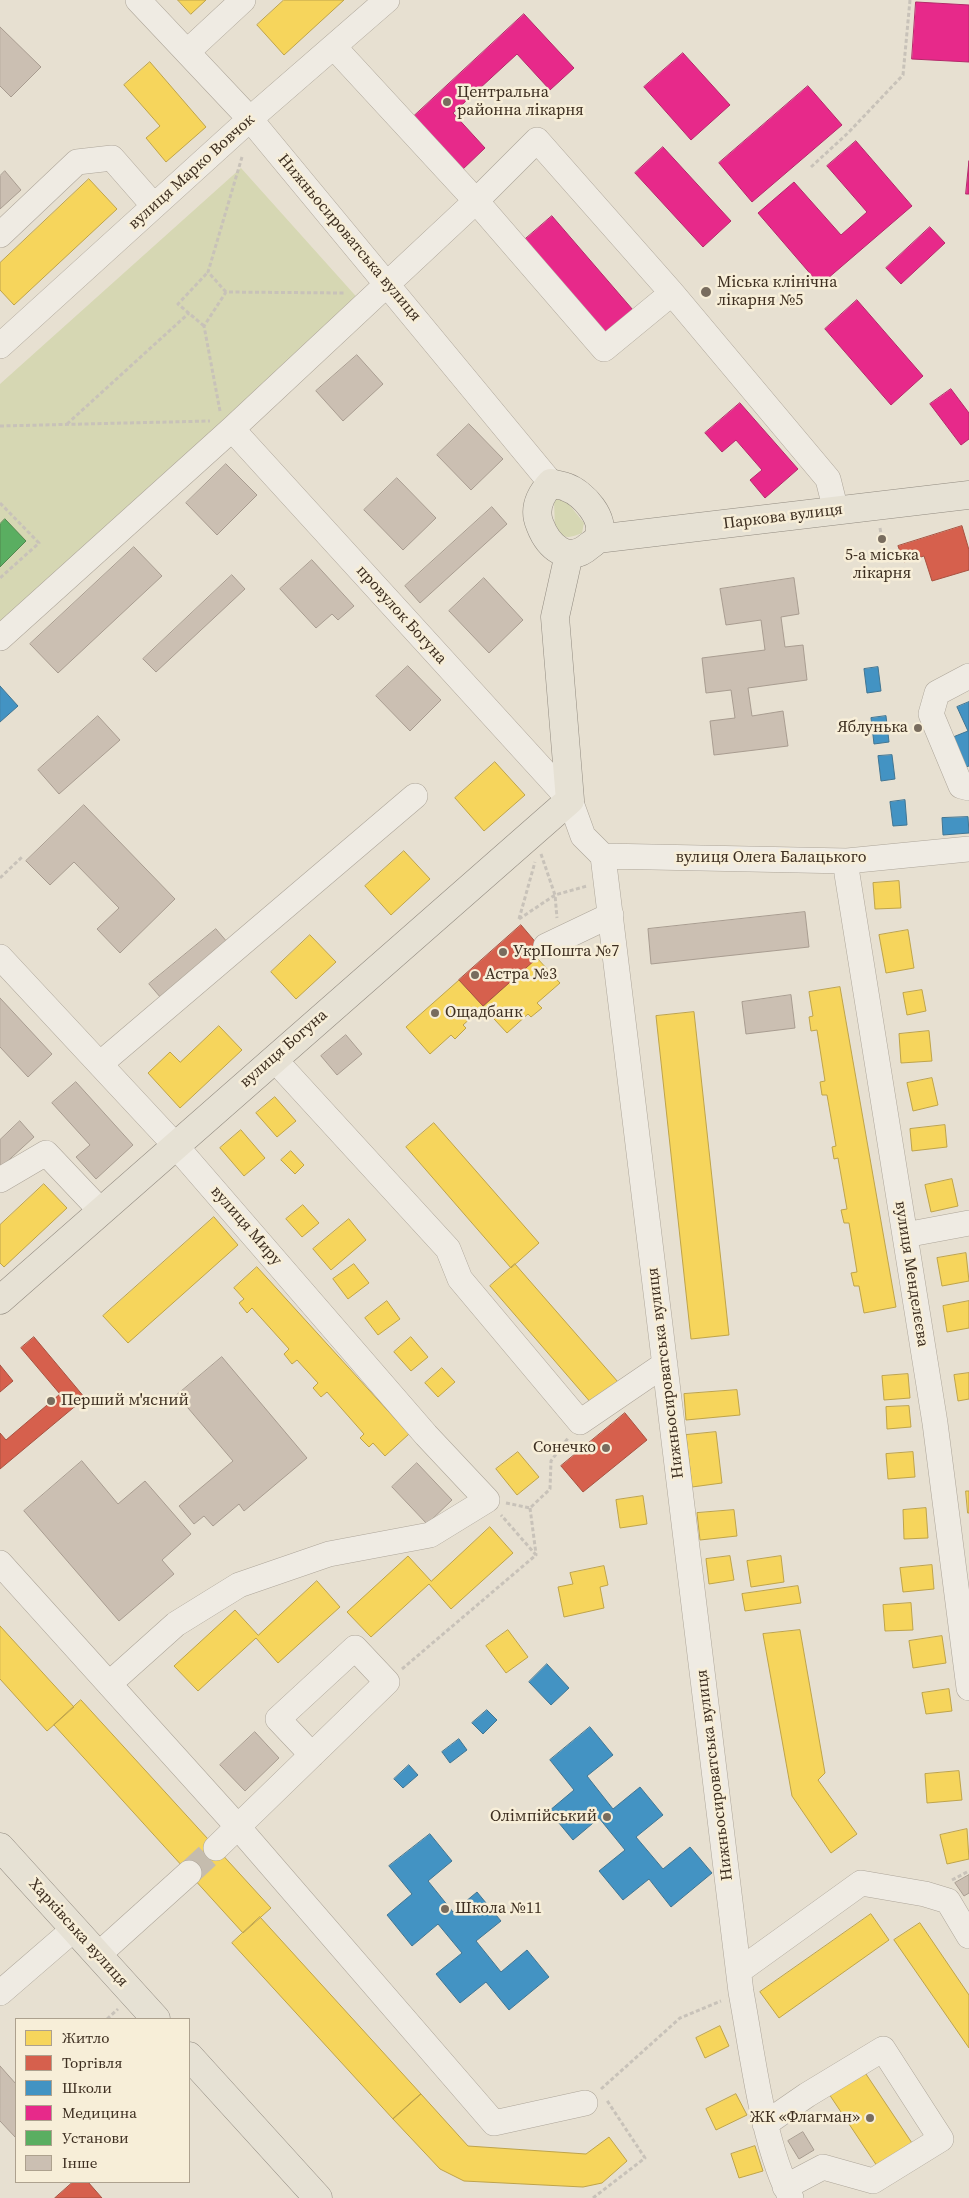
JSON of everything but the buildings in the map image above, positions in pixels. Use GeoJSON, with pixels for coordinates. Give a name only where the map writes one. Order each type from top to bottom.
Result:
{"type":"FeatureCollection","features":[{"type":"Feature","properties":{"kind":"main road"},"geometry":{"type":"LineString","coordinates":[[551,483],[567,487],[580,495],[595,513],[600,528],[597,539],[583,551],[569,554],[552,546],[538,520],[537,505],[542,492],[551,483]]}},
{"type":"Feature","properties":{"kind":"main road","name":"Паркова вулиця"},"geometry":{"type":"LineString","coordinates":[[597,539],[969,495]]}},
{"type":"Feature","properties":{"kind":"main road"},"geometry":{"type":"LineString","coordinates":[[569,554],[555,617],[570,800]]}},
{"type":"Feature","properties":{"kind":"main road","name":"вулиця Богуна"},"geometry":{"type":"LineString","coordinates":[[0,1300],[174,1145],[570,800]]}},
{"type":"Feature","properties":{"kind":"main road","name":"Харківська вулиця"},"geometry":{"type":"LineString","coordinates":[[0,1847],[155,2018]]}},
{"type":"Feature","properties":{"kind":"main road"},"geometry":{"type":"LineString","coordinates":[[190,2057],[318,2198]]}},
{"type":"Feature","properties":{"kind":"street","name":"Нижньосироватська вулиця"},"geometry":{"type":"LineString","coordinates":[[138,0],[250,119],[551,483]]}},
{"type":"Feature","properties":{"kind":"street"},"geometry":{"type":"LineString","coordinates":[[187,52],[244,0]]}},
{"type":"Feature","properties":{"kind":"street","name":"вулиця Марко Вовчок"},"geometry":{"type":"LineString","coordinates":[[0,346],[250,119],[387,0]]}},
{"type":"Feature","properties":{"kind":"street"},"geometry":{"type":"LineString","coordinates":[[334,47],[476,201],[604,349],[672,293]]}},
{"type":"Feature","properties":{"kind":"street"},"geometry":{"type":"LineString","coordinates":[[0,638],[222,423],[388,284],[537,140],[672,293],[828,479],[836,511]]}},
{"type":"Feature","properties":{"kind":"street"},"geometry":{"type":"LineString","coordinates":[[0,235],[78,162],[112,158],[154,206]]}},
{"type":"Feature","properties":{"kind":"street","name":"провулок Богуна"},"geometry":{"type":"LineString","coordinates":[[222,423],[570,800]]}},
{"type":"Feature","properties":{"kind":"street"},"geometry":{"type":"LineString","coordinates":[[969,676],[938,693],[932,714],[961,786],[969,788]]}},
{"type":"Feature","properties":{"kind":"street"},"geometry":{"type":"LineString","coordinates":[[100,1064],[415,796]]}},
{"type":"Feature","properties":{"kind":"street"},"geometry":{"type":"LineString","coordinates":[[570,800],[582,836],[603,856]]}},
{"type":"Feature","properties":{"kind":"street","name":"вулиця Олега Балацького"},"geometry":{"type":"LineString","coordinates":[[603,856],[846,861],[969,849]]}},
{"type":"Feature","properties":{"kind":"street","name":"Нижньосироватська вулиця"},"geometry":{"type":"LineString","coordinates":[[603,856],[740,1982],[765,2124],[788,2192]]}},
{"type":"Feature","properties":{"kind":"street","name":"вулиця Менделєєва"},"geometry":{"type":"LineString","coordinates":[[846,861],[848,884],[936,1423],[969,1688]]}},
{"type":"Feature","properties":{"kind":"street"},"geometry":{"type":"LineString","coordinates":[[546,946],[610,915]]}},
{"type":"Feature","properties":{"kind":"street","name":"вулиця Миру"},"geometry":{"type":"LineString","coordinates":[[0,957],[174,1145],[426,1436],[487,1500]]}},
{"type":"Feature","properties":{"kind":"street"},"geometry":{"type":"LineString","coordinates":[[274,1058],[448,1249],[460,1280],[580,1422],[665,1364]]}},
{"type":"Feature","properties":{"kind":"street"},"geometry":{"type":"LineString","coordinates":[[0,1180],[46,1153],[101,1211]]}},
{"type":"Feature","properties":{"kind":"street"},"geometry":{"type":"LineString","coordinates":[[905,1235],[969,1223]]}},
{"type":"Feature","properties":{"kind":"street"},"geometry":{"type":"LineString","coordinates":[[109,1684],[176,1624],[238,1586],[329,1554],[430,1535],[487,1500]]}},
{"type":"Feature","properties":{"kind":"street"},"geometry":{"type":"LineString","coordinates":[[0,1563],[238,1827],[494,2123],[593,2097]]}},
{"type":"Feature","properties":{"kind":"street"},"geometry":{"type":"LineString","coordinates":[[216,1848],[312,1756],[387,1682],[355,1648],[278,1719],[312,1756]]}},
{"type":"Feature","properties":{"kind":"street"},"geometry":{"type":"LineString","coordinates":[[98,1955],[188,1872]]}},
{"type":"Feature","properties":{"kind":"street"},"geometry":{"type":"LineString","coordinates":[[740,1982],[862,1883],[925,1894],[948,1901],[969,1936]]}},
{"type":"Feature","properties":{"kind":"street"},"geometry":{"type":"LineString","coordinates":[[0,1992],[74,1929]]}},
{"type":"Feature","properties":{"kind":"street"},"geometry":{"type":"LineString","coordinates":[[765,2124],[807,2095],[883,2049],[941,2139],[873,2181],[823,2167],[788,2192]]}},
{"type":"Feature","properties":{"kind":"path"},"geometry":{"type":"LineString","coordinates":[[811,166],[848,133],[903,75],[910,0]]}},
{"type":"Feature","properties":{"kind":"path"},"geometry":{"type":"LineString","coordinates":[[0,426],[222,423],[204,326],[178,304],[208,272],[242,157]]}},
{"type":"Feature","properties":{"kind":"path"},"geometry":{"type":"LineString","coordinates":[[208,272],[226,292],[346,293]]}},
{"type":"Feature","properties":{"kind":"path"},"geometry":{"type":"LineString","coordinates":[[204,326],[226,292]]}},
{"type":"Feature","properties":{"kind":"path"},"geometry":{"type":"LineString","coordinates":[[66,424],[189,314]]}},
{"type":"Feature","properties":{"kind":"path"},"geometry":{"type":"LineString","coordinates":[[0,503],[38,544],[0,578]]}},
{"type":"Feature","properties":{"kind":"path"},"geometry":{"type":"LineString","coordinates":[[555,895],[539,848],[519,919],[555,895],[606,880]]}},
{"type":"Feature","properties":{"kind":"path"},"geometry":{"type":"LineString","coordinates":[[0,878],[22,857]]}},
{"type":"Feature","properties":{"kind":"path"},"geometry":{"type":"LineString","coordinates":[[530,1508],[550,1489],[551,1462],[580,1422]]}},
{"type":"Feature","properties":{"kind":"path"},"geometry":{"type":"LineString","coordinates":[[487,1500],[530,1508]]}},
{"type":"Feature","properties":{"kind":"path"},"geometry":{"type":"LineString","coordinates":[[487,1500],[536,1555]]}},
{"type":"Feature","properties":{"kind":"path"},"geometry":{"type":"LineString","coordinates":[[530,1508],[536,1555]]}},
{"type":"Feature","properties":{"kind":"path"},"geometry":{"type":"LineString","coordinates":[[387,1682],[536,1555]]}},
{"type":"Feature","properties":{"kind":"path"},"geometry":{"type":"LineString","coordinates":[[593,2198],[645,2158],[593,2097],[680,2018],[740,1982]]}},
{"type":"Feature","properties":{"kind":"green space"},"geometry":{"type":"Polygon","coordinates":[[[241,168],[362,303],[0,626],[0,384],[241,168]]]}},
{"type":"Feature","properties":{"kind":"green space"},"geometry":{"type":"Polygon","coordinates":[[[563,497],[584,523],[582,533],[568,537],[555,531],[554,498],[563,497]]]}},
{"type":"Feature","properties":{"kind":"tunnel"},"geometry":{"type":"LineString","coordinates":[[189,1873],[216,1848]]}},
{"type":"Feature","properties":{"kind":"place","name":"Центральна районна лікарня"},"geometry":{"type":"Point","coordinates":[447,102]}},
{"type":"Feature","properties":{"kind":"place","name":"Міська клінічна лікарня №5"},"geometry":{"type":"Point","coordinates":[706,292]}},
{"type":"Feature","properties":{"kind":"place","name":"5-а міська лікарня"},"geometry":{"type":"Point","coordinates":[882,539]}},
{"type":"Feature","properties":{"kind":"place","name":"Яблунька"},"geometry":{"type":"Point","coordinates":[918,728]}},
{"type":"Feature","properties":{"kind":"place","name":"УкрПошта №7"},"geometry":{"type":"Point","coordinates":[503,952]}},
{"type":"Feature","properties":{"kind":"place","name":"Астра №3"},"geometry":{"type":"Point","coordinates":[475,975]}},
{"type":"Feature","properties":{"kind":"place","name":"Ощадбанк"},"geometry":{"type":"Point","coordinates":[435,1013]}},
{"type":"Feature","properties":{"kind":"place","name":"Перший м'ясний"},"geometry":{"type":"Point","coordinates":[51,1401]}},
{"type":"Feature","properties":{"kind":"place","name":"Сонечко"},"geometry":{"type":"Point","coordinates":[606,1448]}},
{"type":"Feature","properties":{"kind":"place","name":"Олімпійський"},"geometry":{"type":"Point","coordinates":[607,1817]}},
{"type":"Feature","properties":{"kind":"place","name":"Школа №11"},"geometry":{"type":"Point","coordinates":[445,1909]}},
{"type":"Feature","properties":{"kind":"place","name":"ЖК «Флагман»"},"geometry":{"type":"Point","coordinates":[870,2118]}}]}
